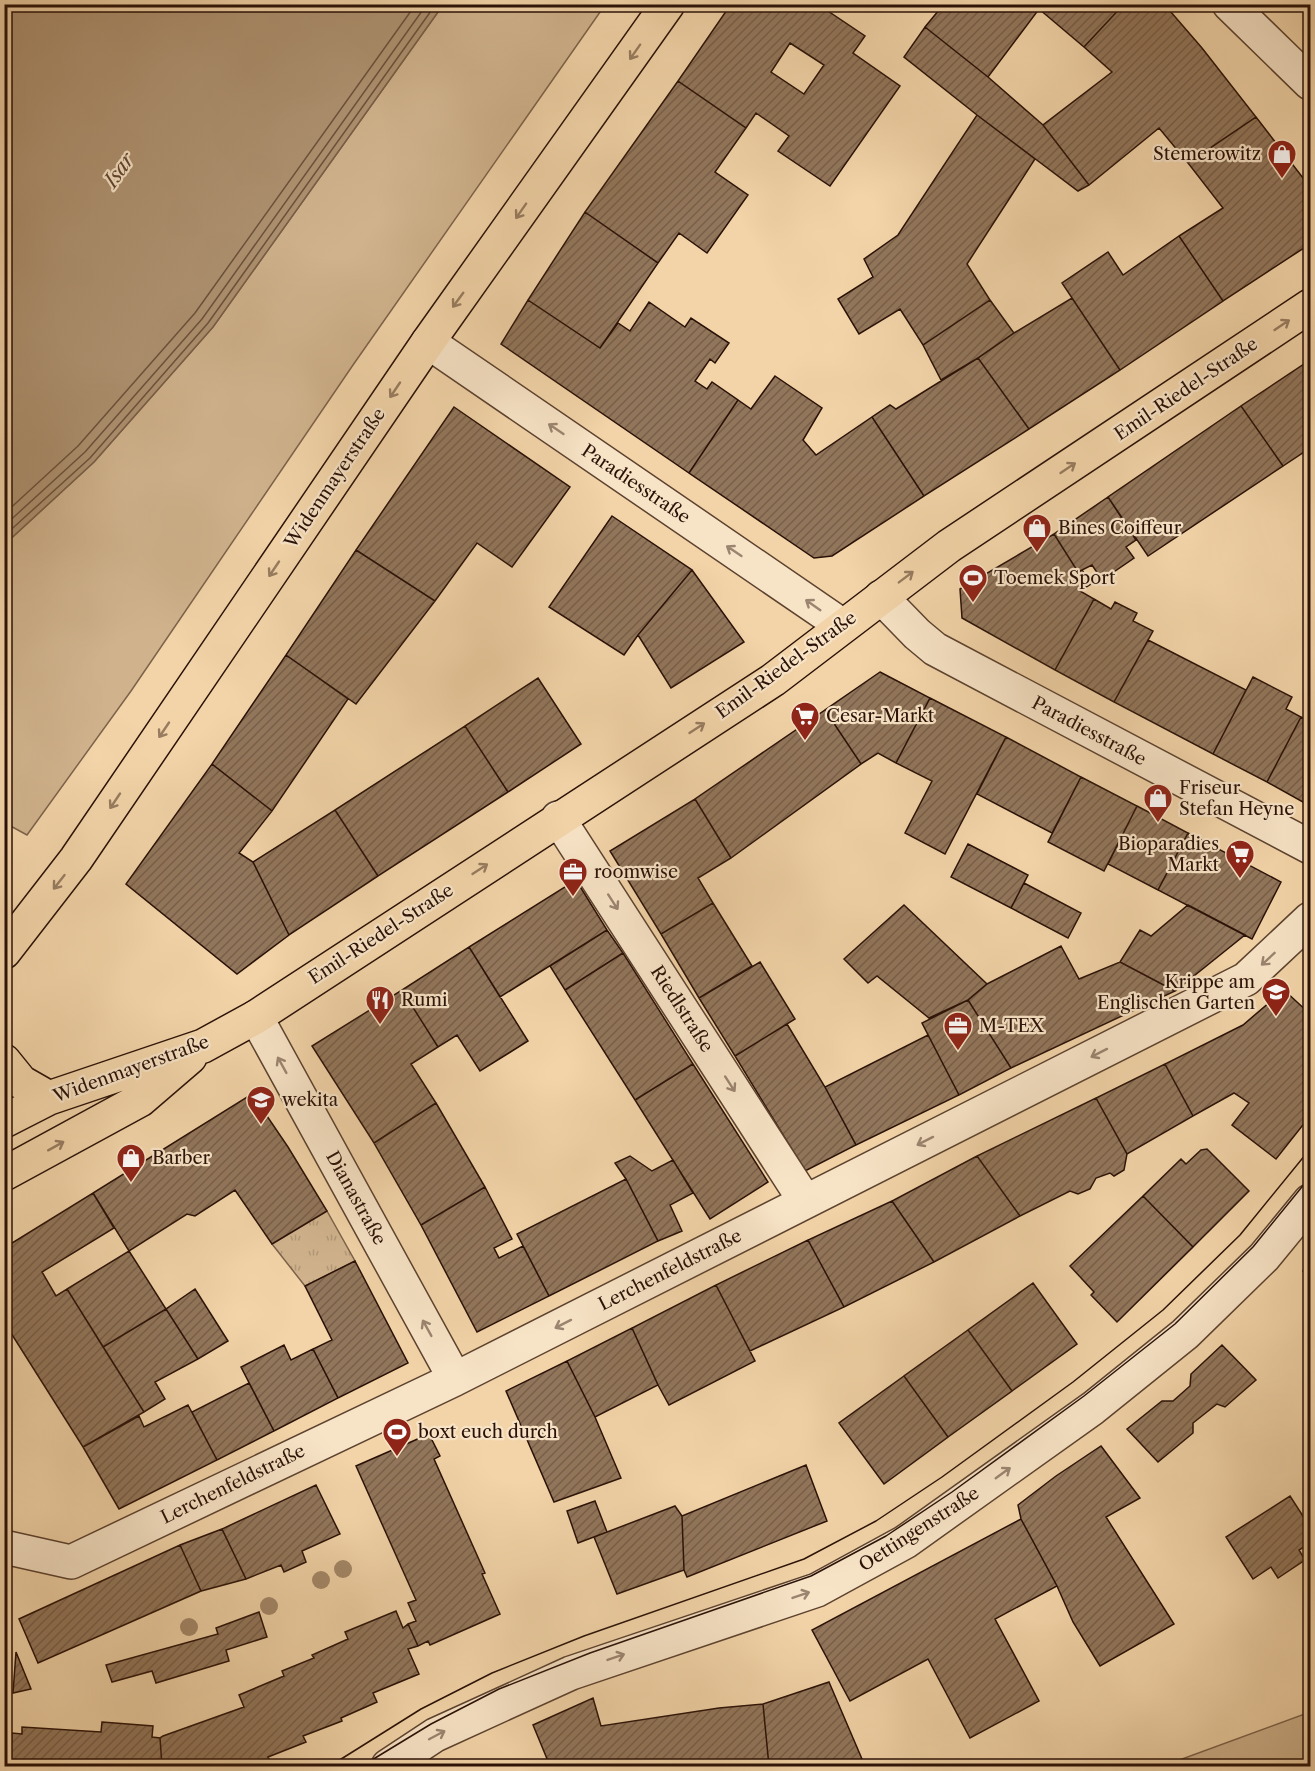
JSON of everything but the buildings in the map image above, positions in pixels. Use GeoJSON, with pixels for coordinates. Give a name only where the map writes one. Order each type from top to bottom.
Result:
{"type":"FeatureCollection","features":[{"type":"Feature","properties":{"kind":"main road","name":"Widenmayerstraße"},"geometry":{"type":"LineString","coordinates":[[4,952],[76,859],[428,342],[668,4]]}},
{"type":"Feature","properties":{"kind":"main road","name":"Emil-Riedel-Straße"},"geometry":{"type":"LineString","coordinates":[[256,1017],[772,680],[950,546],[1311,306]]}},
{"type":"Feature","properties":{"kind":"main road","name":"Widenmayerstraße"},"geometry":{"type":"LineString","coordinates":[[4,1121],[49,1098],[203,1046],[256,1017]]}},
{"type":"Feature","properties":{"kind":"main road"},"geometry":{"type":"LineString","coordinates":[[4,1174],[140,1100],[203,1046]]}},
{"type":"Feature","properties":{"kind":"main road"},"geometry":{"type":"LineString","coordinates":[[4,1061],[21,1082],[49,1098]]}},
{"type":"Feature","properties":{"kind":"street"},"geometry":{"type":"LineString","coordinates":[[1229,4],[1311,83]]}},
{"type":"Feature","properties":{"kind":"street","name":"Paradiesstraße"},"geometry":{"type":"LineString","coordinates":[[428,342],[843,626]]}},
{"type":"Feature","properties":{"kind":"street","name":"Paradiesstraße"},"geometry":{"type":"LineString","coordinates":[[880,597],[935,649],[1311,848]]}},
{"type":"Feature","properties":{"kind":"street","name":"Riedlstraße"},"geometry":{"type":"LineString","coordinates":[[558,818],[806,1201]]}},
{"type":"Feature","properties":{"kind":"street","name":"Lerchenfeldstraße"},"geometry":{"type":"LineString","coordinates":[[4,1547],[70,1562],[455,1379],[1246,979],[1311,919]]}},
{"type":"Feature","properties":{"kind":"street","name":"Dianastraße"},"geometry":{"type":"LineString","coordinates":[[256,1017],[455,1379]]}},
{"type":"Feature","properties":{"kind":"street","name":"Oettingenstraße"},"geometry":{"type":"LineString","coordinates":[[388,1767],[435,1735],[571,1672],[817,1590],[905,1542],[1093,1408],[1185,1334],[1264,1257],[1311,1201]]}},
{"type":"Feature","properties":{"kind":"green space"},"geometry":{"type":"Polygon","coordinates":[[[443,5],[605,5],[353,365],[131,691],[27,835],[5,823],[5,544],[94,462],[213,327],[443,5]]]}},
{"type":"Feature","properties":{"kind":"green space"},"geometry":{"type":"Polygon","coordinates":[[[327,1211],[355,1261],[305,1286],[272,1244],[327,1211]]]}},
{"type":"Feature","properties":{"kind":"green space"},"geometry":{"type":"Polygon","coordinates":[[[1310,1712],[1310,1766],[1163,1766],[1310,1712]]]}},
{"type":"Feature","properties":{"kind":"water","name":"Isar"},"geometry":{"type":"Polygon","coordinates":[[[14,4],[443,5],[213,327],[94,462],[5,544],[4,16],[14,4]]]}},
{"type":"Feature","properties":{"kind":"tram line"},"geometry":{"type":"LineString","coordinates":[[330,1766],[421,1709],[492,1673],[584,1636],[804,1559],[876,1521],[942,1477],[1073,1382],[1163,1310],[1240,1235],[1310,1149]]}},
{"type":"Feature","properties":{"kind":"tram line"},"geometry":{"type":"LineString","coordinates":[[362,1766],[431,1724],[499,1689],[590,1653],[811,1576],[886,1536],[952,1492],[1084,1396],[1175,1324],[1253,1247],[1310,1177]]}},
{"type":"Feature","properties":{"kind":"place","name":"Stemerowitz"},"geometry":{"type":"Point","coordinates":[1282,180]}},
{"type":"Feature","properties":{"kind":"place","name":"Bines Coiffeur"},"geometry":{"type":"Point","coordinates":[1037,554]}},
{"type":"Feature","properties":{"kind":"place","name":"Toemek Sport"},"geometry":{"type":"Point","coordinates":[973,604]}},
{"type":"Feature","properties":{"kind":"place","name":"Cesar-Markt"},"geometry":{"type":"Point","coordinates":[805,742]}},
{"type":"Feature","properties":{"kind":"place","name":"Friseur Stefan Heyne"},"geometry":{"type":"Point","coordinates":[1158,824]}},
{"type":"Feature","properties":{"kind":"place","name":"Bioparadies Markt"},"geometry":{"type":"Point","coordinates":[1240,880]}},
{"type":"Feature","properties":{"kind":"place","name":"roomwise"},"geometry":{"type":"Point","coordinates":[573,898]}},
{"type":"Feature","properties":{"kind":"place","name":"Krippe am Englischen Garten"},"geometry":{"type":"Point","coordinates":[1276,1018]}},
{"type":"Feature","properties":{"kind":"place","name":"Rumi"},"geometry":{"type":"Point","coordinates":[380,1026]}},
{"type":"Feature","properties":{"kind":"place","name":"M-TEX"},"geometry":{"type":"Point","coordinates":[958,1052]}},
{"type":"Feature","properties":{"kind":"place","name":"wekita"},"geometry":{"type":"Point","coordinates":[261,1126]}},
{"type":"Feature","properties":{"kind":"place","name":"Barber"},"geometry":{"type":"Point","coordinates":[131,1184]}},
{"type":"Feature","properties":{"kind":"place","name":"boxt euch durch"},"geometry":{"type":"Point","coordinates":[397,1458]}}]}
